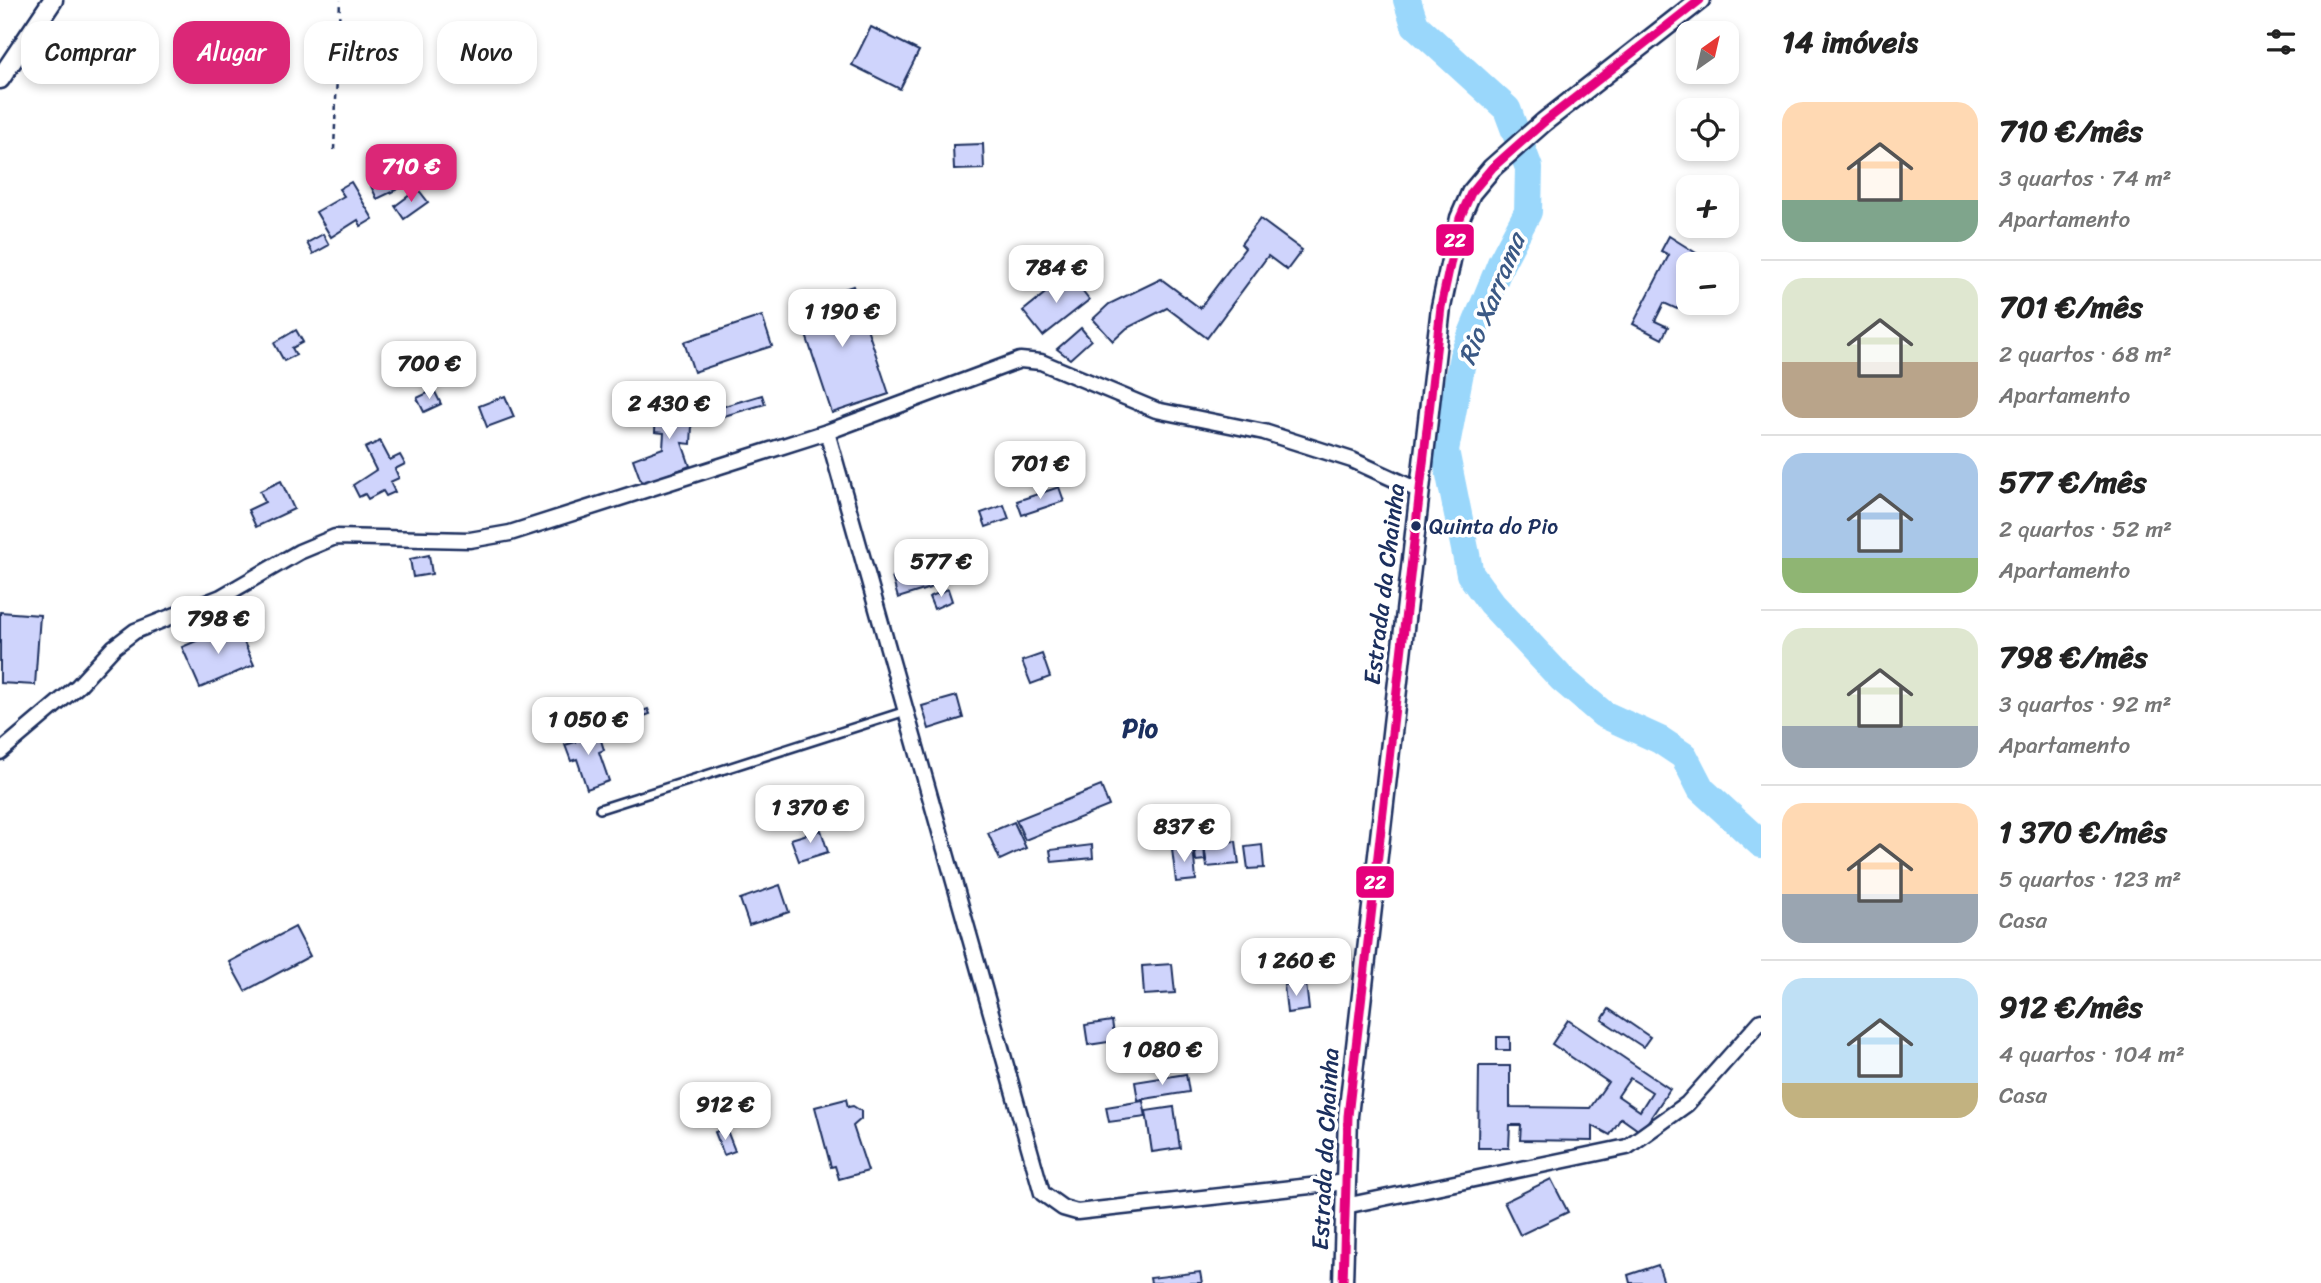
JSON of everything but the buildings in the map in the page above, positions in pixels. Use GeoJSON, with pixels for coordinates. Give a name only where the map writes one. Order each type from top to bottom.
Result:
{"type":"FeatureCollection","features":[{"type":"Feature","properties":{"kind":"street"},"geometry":{"type":"LineString","coordinates":[[0,79],[53,0]]}},
{"type":"Feature","properties":{"kind":"street","name":"Estrada da Chainha"},"geometry":{"type":"LineString","coordinates":[[1343,1283],[1348,1116],[1369,921],[1443,295],[1460,218],[1471,193],[1511,150],[1700,0]]}},
{"type":"Feature","properties":{"kind":"street"},"geometry":{"type":"LineString","coordinates":[[0,752],[78,686],[114,646],[135,631],[220,597],[317,543],[335,537],[470,540],[509,533],[827,432],[1020,360],[1041,362],[1156,410],[1264,432],[1352,460],[1420,491]]}},
{"type":"Feature","properties":{"kind":"street"},"geometry":{"type":"LineString","coordinates":[[827,432],[1042,1193],[1063,1208],[1077,1212],[1346,1182]]}},
{"type":"Feature","properties":{"kind":"street"},"geometry":{"type":"LineString","coordinates":[[1345,1206],[1627,1147],[1687,1104],[1761,1021]]}},
{"type":"Feature","properties":{"kind":"lane"},"geometry":{"type":"LineString","coordinates":[[600,809],[906,711]]}},
{"type":"Feature","properties":{"kind":"path"},"geometry":{"type":"LineString","coordinates":[[334,150],[340,0]]}},
{"type":"Feature","properties":{"kind":"waterway","name":"Rio Xarrama"},"geometry":{"type":"LineString","coordinates":[[1407,0],[1415,25],[1507,109],[1529,168],[1528,212],[1501,263],[1463,356],[1445,450],[1470,574],[1491,603],[1561,678],[1603,714],[1660,740],[1684,756],[1701,789],[1761,844]]}},
{"type":"Feature","properties":{"kind":"transit line","name":"22"},"geometry":{"type":"LineString","coordinates":[[1343,1283],[1348,1116],[1441,307],[1460,218],[1471,193],[1492,168],[1544,122],[1700,0]]}},
{"type":"Feature","properties":{"kind":"place","name":"Quinta do Pio"},"geometry":{"type":"Point","coordinates":[1416,526]}},
{"type":"Feature","properties":{"kind":"district","name":"Pio"},"geometry":{"type":"Point","coordinates":[1140,728]}}]}
